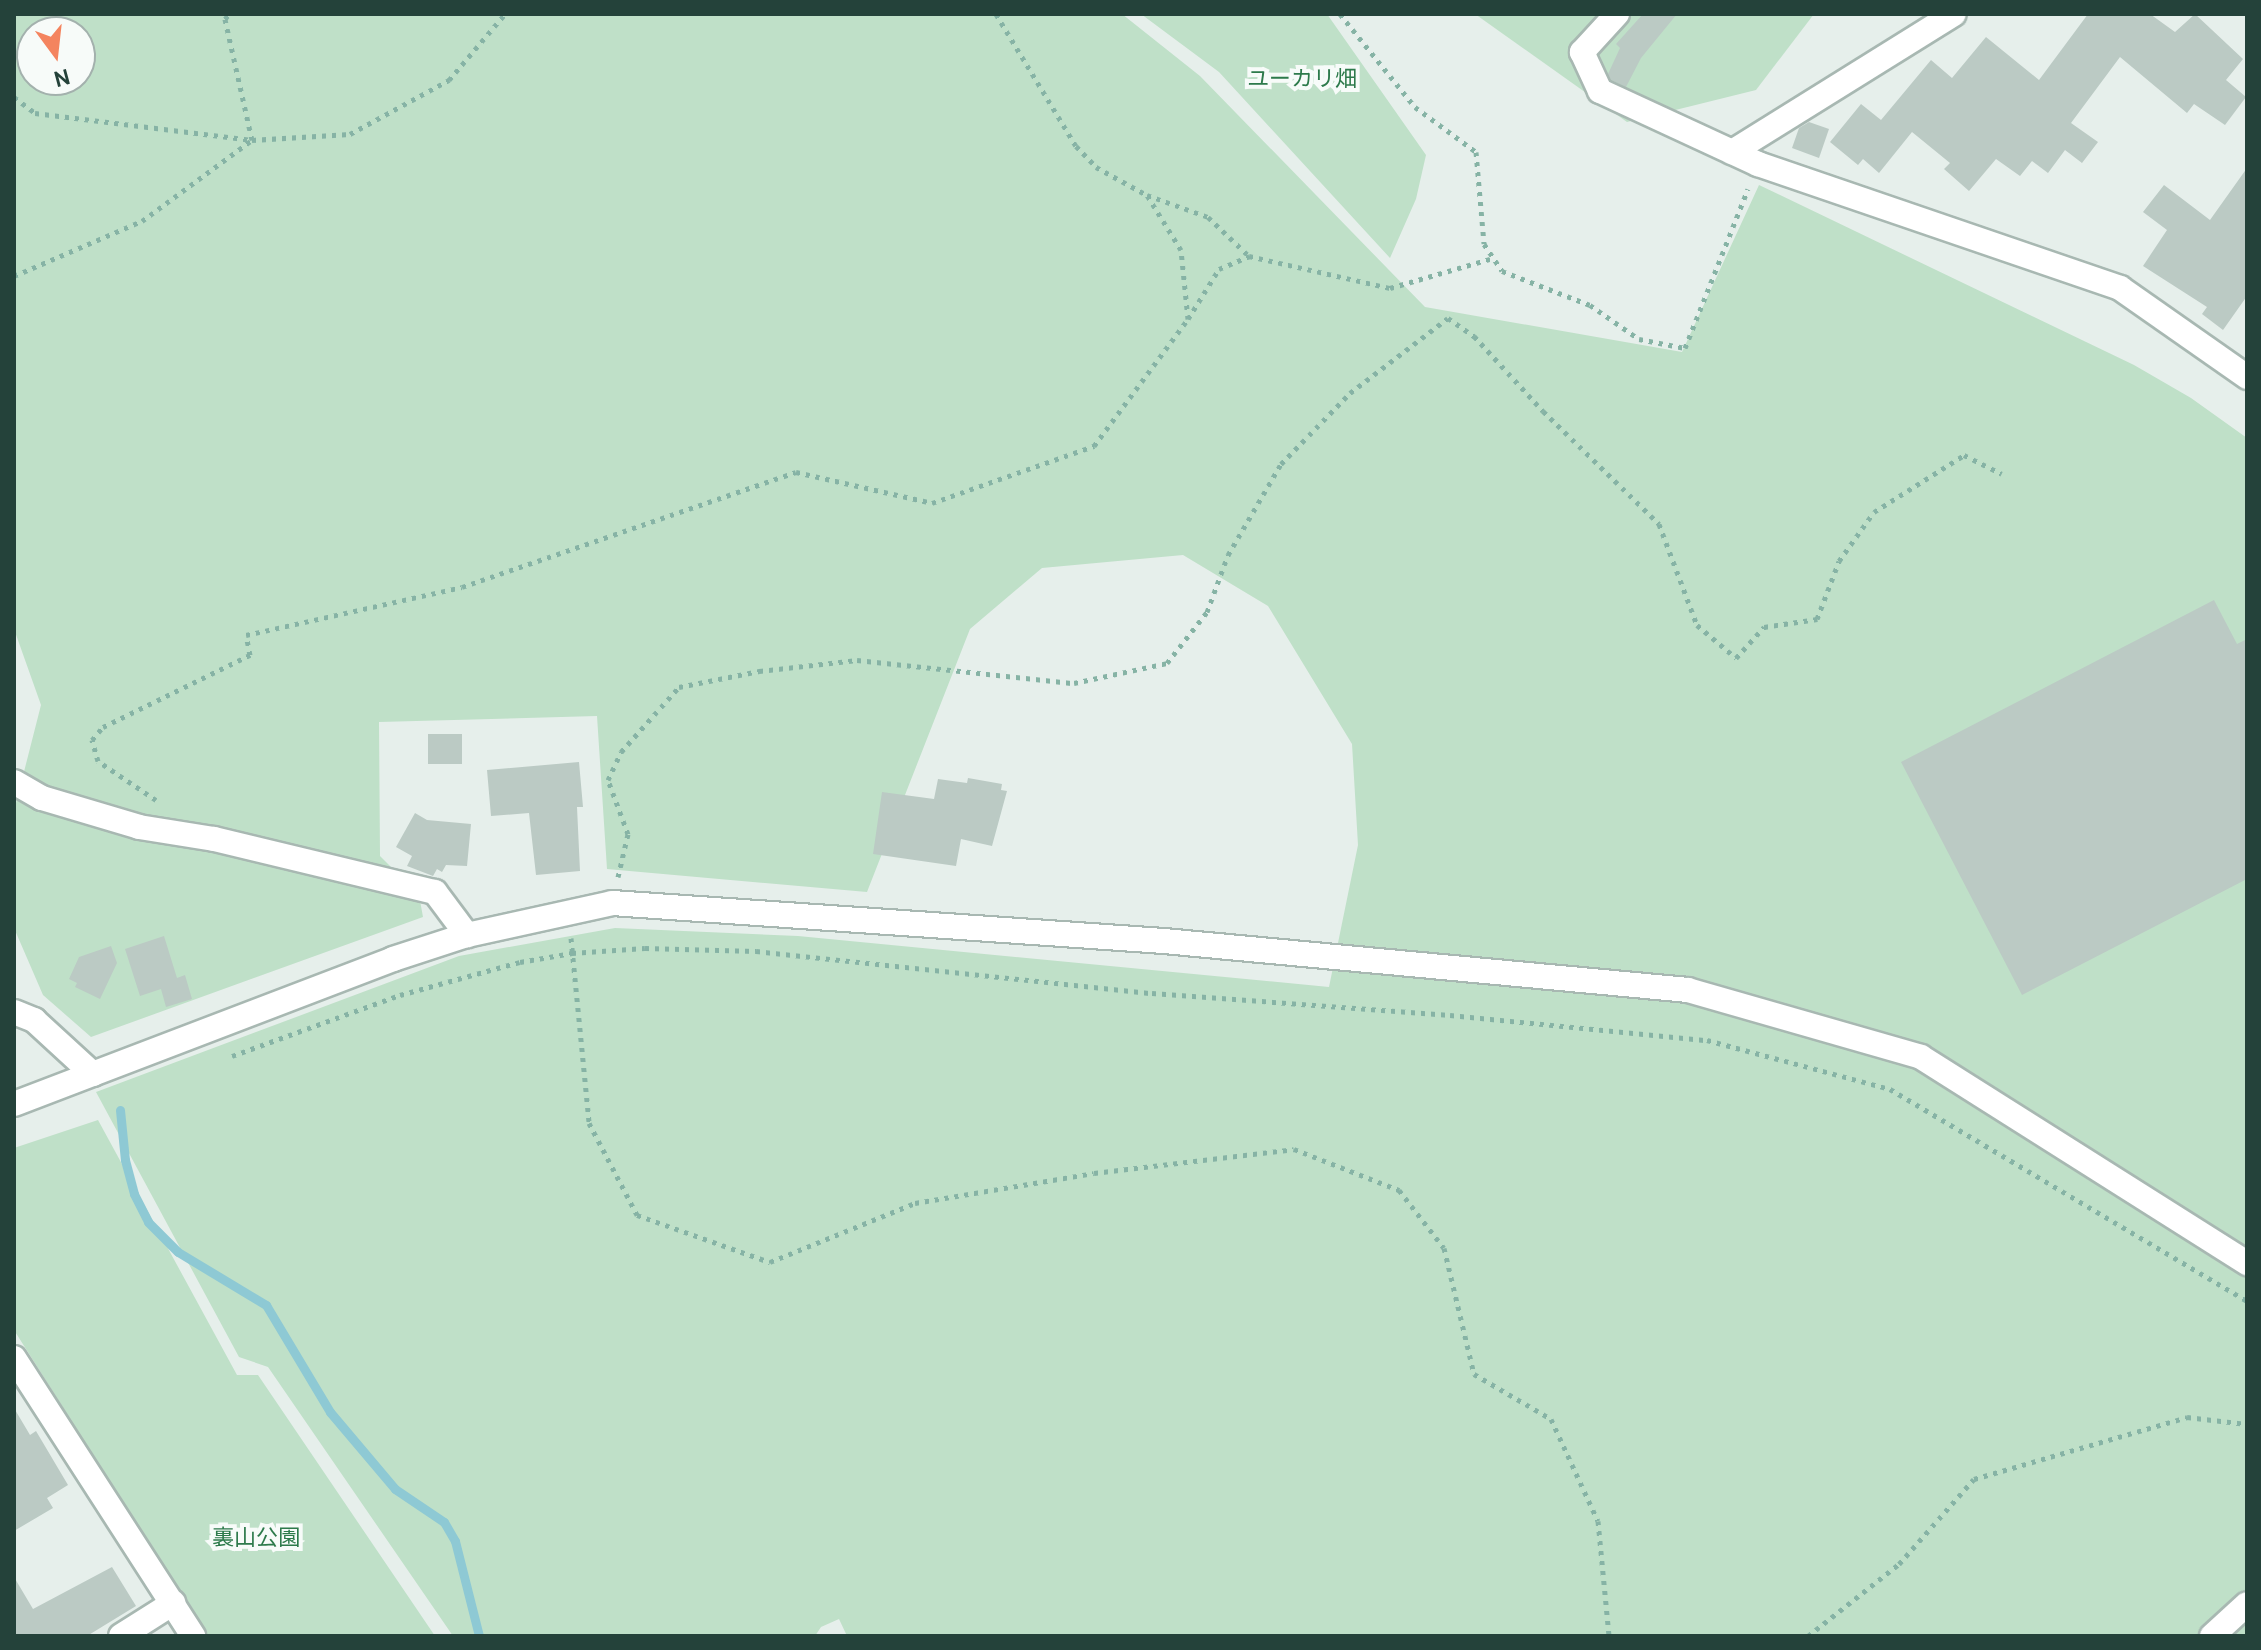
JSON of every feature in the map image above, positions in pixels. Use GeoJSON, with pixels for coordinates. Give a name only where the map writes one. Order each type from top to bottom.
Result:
{"type":"FeatureCollection","features":[{"type":"Feature","properties":{"kind":"street"},"geometry":{"type":"LineString","coordinates":[[1617,14],[1582,52],[1600,91],[1758,164],[2120,288],[2247,377]]}},
{"type":"Feature","properties":{"kind":"street"},"geometry":{"type":"LineString","coordinates":[[1732,152],[1954,14]]}},
{"type":"Feature","properties":{"kind":"street"},"geometry":{"type":"LineString","coordinates":[[14,782],[42,798],[139,827],[214,839],[435,892],[467,935]]}},
{"type":"Feature","properties":{"kind":"street"},"geometry":{"type":"LineString","coordinates":[[14,1104],[467,935],[612,903],[1164,941],[1688,990],[1921,1057],[2247,1263]]}},
{"type":"Feature","properties":{"kind":"street"},"geometry":{"type":"LineString","coordinates":[[14,1012],[34,1020],[93,1074]]}},
{"type":"Feature","properties":{"kind":"street"},"geometry":{"type":"LineString","coordinates":[[14,1358],[193,1636]]}},
{"type":"Feature","properties":{"kind":"street"},"geometry":{"type":"LineString","coordinates":[[121,1636],[173,1603]]}},
{"type":"Feature","properties":{"kind":"street"},"geometry":{"type":"LineString","coordinates":[[2212,1636],[2247,1604]]}},
{"type":"Feature","properties":{"kind":"path"},"geometry":{"type":"LineString","coordinates":[[229,14],[225,19],[252,140]]}},
{"type":"Feature","properties":{"kind":"path"},"geometry":{"type":"LineString","coordinates":[[14,97],[35,113],[252,140],[350,134],[449,80],[505,14]]}},
{"type":"Feature","properties":{"kind":"path"},"geometry":{"type":"LineString","coordinates":[[996,14],[1076,146],[1096,167],[1147,195],[1208,217],[1249,256],[1390,288],[1493,258]]}},
{"type":"Feature","properties":{"kind":"path"},"geometry":{"type":"LineString","coordinates":[[1340,14],[1415,107],[1476,152],[1484,244],[1502,271],[1590,305],[1639,339],[1685,348],[1758,164]]}},
{"type":"Feature","properties":{"kind":"path"},"geometry":{"type":"LineString","coordinates":[[14,276],[142,221],[252,140]]}},
{"type":"Feature","properties":{"kind":"path"},"geometry":{"type":"LineString","coordinates":[[1147,195],[1181,250],[1188,319]]}},
{"type":"Feature","properties":{"kind":"path"},"geometry":{"type":"LineString","coordinates":[[163,805],[98,761],[92,740],[103,727],[250,655],[246,635],[462,587],[796,472],[932,503],[1094,446],[1188,319],[1219,269],[1249,256]]}},
{"type":"Feature","properties":{"kind":"path"},"geometry":{"type":"LineString","coordinates":[[612,903],[628,834],[608,780],[621,752],[679,687],[759,671],[857,660],[1074,683],[1167,663],[1207,612],[1228,555],[1281,464],[1350,393],[1448,318],[1474,336],[1543,411],[1659,524],[1697,625],[1736,658],[1764,627],[1817,619],[1839,561],[1874,512],[1964,455],[2002,474]]}},
{"type":"Feature","properties":{"kind":"path"},"geometry":{"type":"LineString","coordinates":[[571,934],[589,1123],[637,1215],[770,1262],[915,1203],[1094,1173],[1294,1149],[1399,1190],[1444,1248],[1474,1374],[1551,1419],[1598,1521],[1609,1636]]}},
{"type":"Feature","properties":{"kind":"path"},"geometry":{"type":"LineString","coordinates":[[232,1056],[400,995],[520,962],[572,953],[645,948],[772,953],[1152,993],[1450,1015],[1707,1040],[1890,1089],[2247,1301]]}},
{"type":"Feature","properties":{"kind":"path"},"geometry":{"type":"LineString","coordinates":[[1808,1636],[1899,1564],[1974,1479],[2187,1417],[2247,1424]]}},
{"type":"Feature","properties":{"kind":"green space"},"geometry":{"type":"Polygon","coordinates":[[[14,14],[1122,14],[1200,76],[1425,307],[1682,352],[1759,185],[2134,365],[2191,398],[2247,438],[2247,1636],[847,1636],[839,1619],[821,1627],[815,1636],[453,1636],[268,1367],[239,1357],[96,1092],[459,956],[615,928],[798,936],[1329,987],[1358,845],[1352,744],[1268,606],[1183,555],[1042,568],[970,629],[867,892],[607,869],[597,716],[379,722],[380,856],[419,895],[423,917],[91,1037],[43,995],[14,928],[14,811],[41,705],[14,629],[14,14]]]}},
{"type":"Feature","properties":{"kind":"green space","name":"ユーカリ畑"},"geometry":{"type":"Polygon","coordinates":[[[1141,14],[1327,14],[1426,155],[1416,199],[1390,258],[1219,72],[1141,14]]]}},
{"type":"Feature","properties":{"kind":"green space"},"geometry":{"type":"Polygon","coordinates":[[[1475,14],[1814,14],[1756,90],[1627,122],[1475,14]]]}},
{"type":"Feature","properties":{"kind":"green space","name":"裏山公園"},"geometry":{"type":"Polygon","coordinates":[[[98,1120],[237,1375],[258,1375],[435,1636],[207,1636],[14,1330],[14,1148],[98,1120]]]}},
{"type":"Feature","properties":{"kind":"building"},"geometry":{"type":"Polygon","coordinates":[[[1643,14],[1677,14],[1641,58],[1626,87],[1611,80],[1608,74],[1620,48],[1616,44],[1643,14]]]}},
{"type":"Feature","properties":{"kind":"building"},"geometry":{"type":"Polygon","coordinates":[[[2088,14],[2150,14],[2175,32],[2195,14],[2243,59],[2226,80],[2246,97],[2225,125],[2194,104],[2187,113],[2120,57],[2071,123],[2098,142],[2082,163],[2065,150],[2048,173],[2032,161],[2020,176],[1996,159],[1969,191],[1944,169],[1950,163],[1912,132],[1879,173],[1863,159],[1858,165],[1830,142],[1861,104],[1881,120],[1931,60],[1952,78],[1986,37],[2039,80],[2088,14]]]}},
{"type":"Feature","properties":{"kind":"building"},"geometry":{"type":"Polygon","coordinates":[[[1809,122],[1829,129],[1819,158],[1792,148],[1799,128],[1809,122]]]}},
{"type":"Feature","properties":{"kind":"building"},"geometry":{"type":"Polygon","coordinates":[[[2247,168],[2247,296],[2223,330],[2202,314],[2207,307],[2143,266],[2167,230],[2143,212],[2164,185],[2210,220],[2247,168]]]}},
{"type":"Feature","properties":{"kind":"building"},"geometry":{"type":"Polygon","coordinates":[[[2214,600],[2237,644],[2247,639],[2247,879],[2022,995],[1901,762],[2214,600]]]}},
{"type":"Feature","properties":{"kind":"building"},"geometry":{"type":"Polygon","coordinates":[[[428,734],[462,734],[462,764],[428,764],[428,734]]]}},
{"type":"Feature","properties":{"kind":"building"},"geometry":{"type":"Polygon","coordinates":[[[579,762],[583,807],[577,807],[580,871],[536,875],[529,813],[491,816],[487,770],[579,762]]]}},
{"type":"Feature","properties":{"kind":"building"},"geometry":{"type":"Polygon","coordinates":[[[968,778],[1002,784],[1001,790],[1007,791],[992,846],[961,839],[956,866],[873,854],[882,792],[934,799],[938,779],[967,783],[968,778]]]}},
{"type":"Feature","properties":{"kind":"building"},"geometry":{"type":"Polygon","coordinates":[[[415,813],[427,820],[471,824],[467,866],[446,865],[442,872],[437,869],[433,876],[407,866],[412,856],[396,847],[415,813]]]}},
{"type":"Feature","properties":{"kind":"building"},"geometry":{"type":"Polygon","coordinates":[[[164,936],[177,978],[185,975],[192,999],[166,1007],[161,989],[140,996],[125,949],[164,936]]]}},
{"type":"Feature","properties":{"kind":"building"},"geometry":{"type":"Polygon","coordinates":[[[111,946],[117,963],[100,999],[75,987],[77,983],[69,979],[79,957],[111,946]]]}},
{"type":"Feature","properties":{"kind":"building"},"geometry":{"type":"Polygon","coordinates":[[[14,1408],[30,1435],[36,1431],[68,1485],[47,1498],[53,1508],[14,1531],[14,1408]]]}},
{"type":"Feature","properties":{"kind":"building"},"geometry":{"type":"Polygon","coordinates":[[[112,1567],[136,1606],[87,1636],[14,1636],[14,1577],[33,1609],[112,1567]]]}},
{"type":"Feature","properties":{"kind":"waterway"},"geometry":{"type":"LineString","coordinates":[[120,1110],[125,1160],[134,1194],[148,1222],[178,1252],[266,1305],[330,1412],[395,1489],[444,1522],[455,1541],[479,1636]]}}]}
